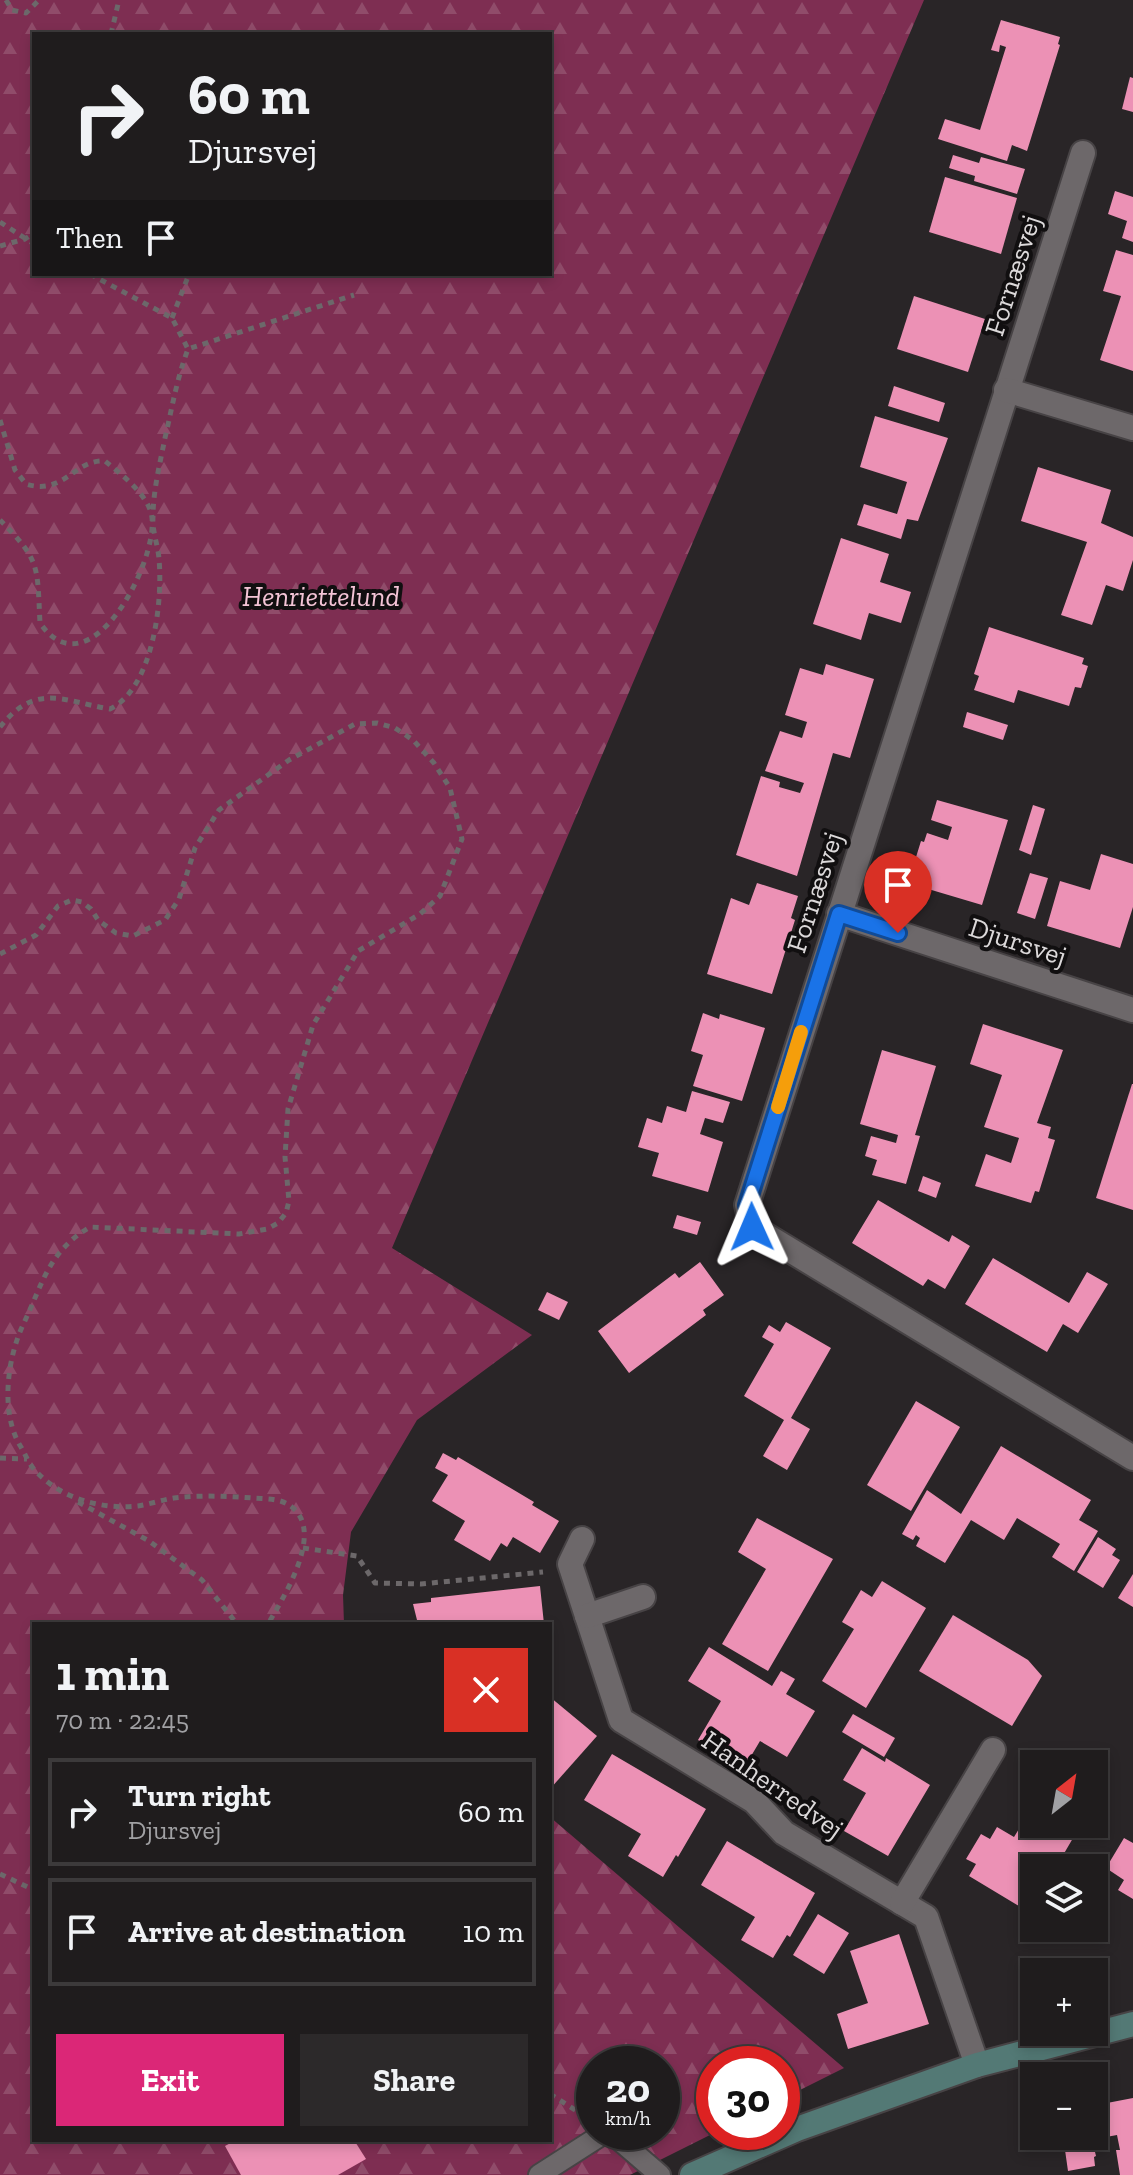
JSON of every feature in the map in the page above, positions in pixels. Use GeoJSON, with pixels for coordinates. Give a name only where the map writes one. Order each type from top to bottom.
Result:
{"type":"FeatureCollection","features":[{"type":"Feature","properties":{"kind":"street","name":"Fornæsvej"},"geometry":{"type":"LineString","coordinates":[[1083,153],[747,1205],[752,1227],[1133,1458]]}},
{"type":"Feature","properties":{"kind":"street"},"geometry":{"type":"LineString","coordinates":[[1006,390],[1133,428]]}},
{"type":"Feature","properties":{"kind":"street","name":"Djursvej"},"geometry":{"type":"LineString","coordinates":[[839,914],[1133,1010]]}},
{"type":"Feature","properties":{"kind":"street"},"geometry":{"type":"LineString","coordinates":[[572,1569],[570,1564],[582,1539]]}},
{"type":"Feature","properties":{"kind":"street","name":"Hanherredvej"},"geometry":{"type":"LineString","coordinates":[[572,1569],[621,1720],[754,1801],[784,1833],[926,1917],[977,2065]]}},
{"type":"Feature","properties":{"kind":"street"},"geometry":{"type":"LineString","coordinates":[[587,1616],[643,1597]]}},
{"type":"Feature","properties":{"kind":"street"},"geometry":{"type":"LineString","coordinates":[[902,1903],[993,1750]]}},
{"type":"Feature","properties":{"kind":"street"},"geometry":{"type":"LineString","coordinates":[[692,2175],[797,2129],[977,2065],[1133,2024]]}},
{"type":"Feature","properties":{"kind":"lane"},"geometry":{"type":"LineString","coordinates":[[539,2175],[579,2150]]}},
{"type":"Feature","properties":{"kind":"lane"},"geometry":{"type":"LineString","coordinates":[[630,2150],[660,2175]]}},
{"type":"Feature","properties":{"kind":"path"},"geometry":{"type":"LineString","coordinates":[[6,0],[12,10],[26,13],[39,0]]}},
{"type":"Feature","properties":{"kind":"path"},"geometry":{"type":"LineString","coordinates":[[111,32],[119,0]]}},
{"type":"Feature","properties":{"kind":"path"},"geometry":{"type":"LineString","coordinates":[[0,222],[32,243]]}},
{"type":"Feature","properties":{"kind":"path"},"geometry":{"type":"LineString","coordinates":[[0,246],[32,234]]}},
{"type":"Feature","properties":{"kind":"path"},"geometry":{"type":"LineString","coordinates":[[0,520],[26,547],[36,565],[40,623],[62,641],[82,643],[91,640],[105,627],[138,581],[148,547],[160,463],[180,370],[188,349],[172,318],[94,276]]}},
{"type":"Feature","properties":{"kind":"path"},"geometry":{"type":"LineString","coordinates":[[172,318],[188,276]]}},
{"type":"Feature","properties":{"kind":"path"},"geometry":{"type":"LineString","coordinates":[[188,349],[354,295]]}},
{"type":"Feature","properties":{"kind":"path"},"geometry":{"type":"LineString","coordinates":[[0,420],[15,470],[26,484],[49,487],[67,479],[89,462],[105,461],[139,494],[152,518],[159,560],[160,605],[136,686],[121,704],[110,709],[71,698],[49,697],[28,701],[13,711],[0,727]]}},
{"type":"Feature","properties":{"kind":"path"},"geometry":{"type":"LineString","coordinates":[[0,954],[36,935],[58,906],[72,900],[82,902],[98,920],[116,933],[133,936],[165,920],[179,899],[195,848],[219,810],[289,760],[355,724],[377,723],[395,728],[424,751],[450,788],[462,839],[440,896],[420,914],[358,951],[313,1025],[288,1109],[285,1157],[290,1188],[286,1213],[278,1223],[267,1229],[239,1234],[90,1227],[71,1239],[51,1262],[20,1332],[6,1395],[14,1437],[34,1469],[70,1497],[149,1541],[202,1580],[235,1622]]}},
{"type":"Feature","properties":{"kind":"path"},"geometry":{"type":"LineString","coordinates":[[0,1458],[28,1459]]}},
{"type":"Feature","properties":{"kind":"path"},"geometry":{"type":"LineString","coordinates":[[70,1497],[105,1505],[137,1506],[174,1498],[226,1496],[281,1500],[294,1508],[305,1529],[303,1548],[288,1589],[269,1622]]}},
{"type":"Feature","properties":{"kind":"path"},"geometry":{"type":"LineString","coordinates":[[303,1548],[357,1556],[375,1583],[421,1584],[572,1569]]}},
{"type":"Feature","properties":{"kind":"path"},"geometry":{"type":"LineString","coordinates":[[0,1874],[32,1889]]}},
{"type":"Feature","properties":{"kind":"path"},"geometry":{"type":"LineString","coordinates":[[552,2095],[576,2111]]}},
{"type":"Feature","properties":{"kind":"green space","name":"Henriettelund"},"geometry":{"type":"Polygon","coordinates":[[[0,0],[924,0],[392,1248],[532,1335],[417,1420],[351,1532],[343,1595],[344,1622],[32,1622],[32,2142],[552,2142],[552,1819],[844,2068],[800,2090],[800,2046],[696,2046],[696,2142],[630,2175],[0,2175],[0,0]]]}},
{"type":"Feature","properties":{"kind":"building"},"geometry":{"type":"Polygon","coordinates":[[[1001,20],[1060,37],[1027,151],[1012,145],[1007,161],[938,139],[945,119],[980,130],[1006,47],[1000,45],[999,52],[991,50],[1001,20]]]}},
{"type":"Feature","properties":{"kind":"building"},"geometry":{"type":"Polygon","coordinates":[[[1130,77],[1133,78],[1133,112],[1122,109],[1130,77]]]}},
{"type":"Feature","properties":{"kind":"building"},"geometry":{"type":"Polygon","coordinates":[[[953,155],[979,163],[981,157],[1025,169],[1017,194],[974,181],[975,176],[949,168],[953,155]]]}},
{"type":"Feature","properties":{"kind":"building"},"geometry":{"type":"Polygon","coordinates":[[[945,177],[1017,198],[1001,254],[929,232],[945,177]]]}},
{"type":"Feature","properties":{"kind":"building"},"geometry":{"type":"Polygon","coordinates":[[[1115,191],[1133,197],[1133,242],[1122,238],[1127,221],[1108,214],[1115,191]]]}},
{"type":"Feature","properties":{"kind":"building"},"geometry":{"type":"Polygon","coordinates":[[[1116,250],[1133,255],[1133,371],[1100,360],[1121,296],[1103,291],[1116,250]]]}},
{"type":"Feature","properties":{"kind":"building"},"geometry":{"type":"Polygon","coordinates":[[[914,296],[985,319],[968,372],[897,349],[914,296]]]}},
{"type":"Feature","properties":{"kind":"building"},"geometry":{"type":"Polygon","coordinates":[[[894,386],[945,403],[939,422],[888,406],[894,386]]]}},
{"type":"Feature","properties":{"kind":"building"},"geometry":{"type":"Polygon","coordinates":[[[875,416],[948,438],[918,521],[907,519],[901,539],[857,525],[864,504],[897,514],[907,482],[860,467],[875,416]]]}},
{"type":"Feature","properties":{"kind":"building"},"geometry":{"type":"Polygon","coordinates":[[[1038,467],[1111,490],[1101,523],[1133,537],[1133,560],[1123,591],[1106,585],[1092,625],[1061,615],[1087,542],[1021,521],[1038,467]]]}},
{"type":"Feature","properties":{"kind":"building"},"geometry":{"type":"Polygon","coordinates":[[[841,538],[889,554],[880,582],[911,592],[901,623],[869,613],[861,640],[813,624],[841,538]]]}},
{"type":"Feature","properties":{"kind":"building"},"geometry":{"type":"Polygon","coordinates":[[[989,627],[1084,658],[1082,664],[1088,666],[1081,688],[1075,687],[1069,706],[1018,690],[1014,703],[974,690],[979,676],[974,674],[989,627]]]}},
{"type":"Feature","properties":{"kind":"building"},"geometry":{"type":"Polygon","coordinates":[[[826,664],[874,679],[850,758],[833,753],[797,876],[736,855],[761,776],[780,782],[779,787],[800,793],[804,783],[765,771],[780,731],[802,738],[807,722],[785,715],[800,668],[823,675],[826,664]]]}},
{"type":"Feature","properties":{"kind":"building"},"geometry":{"type":"Polygon","coordinates":[[[967,712],[1008,725],[1003,740],[963,727],[967,712]]]}},
{"type":"Feature","properties":{"kind":"building"},"geometry":{"type":"Polygon","coordinates":[[[937,800],[1008,820],[982,905],[908,883],[921,841],[924,842],[927,833],[948,840],[952,827],[931,820],[937,800]]]}},
{"type":"Feature","properties":{"kind":"building"},"geometry":{"type":"Polygon","coordinates":[[[1033,805],[1045,809],[1031,855],[1019,850],[1033,805]]]}},
{"type":"Feature","properties":{"kind":"building"},"geometry":{"type":"Polygon","coordinates":[[[1101,854],[1133,864],[1133,907],[1120,948],[1047,926],[1060,881],[1090,890],[1101,854]]]}},
{"type":"Feature","properties":{"kind":"building"},"geometry":{"type":"Polygon","coordinates":[[[1030,873],[1048,878],[1035,919],[1017,913],[1030,873]]]}},
{"type":"Feature","properties":{"kind":"building"},"geometry":{"type":"Polygon","coordinates":[[[757,883],[798,896],[791,918],[795,920],[772,994],[707,974],[731,898],[749,905],[757,883]]]}},
{"type":"Feature","properties":{"kind":"building"},"geometry":{"type":"Polygon","coordinates":[[[703,1013],[719,1019],[720,1014],[765,1028],[742,1101],[693,1086],[703,1055],[691,1051],[703,1013]]]}},
{"type":"Feature","properties":{"kind":"building"},"geometry":{"type":"Polygon","coordinates":[[[983,1024],[1063,1050],[1037,1123],[1051,1127],[1048,1138],[1055,1140],[1039,1192],[1035,1191],[1031,1203],[975,1186],[986,1154],[1011,1163],[1019,1138],[984,1127],[1002,1075],[970,1064],[983,1024]]]}},
{"type":"Feature","properties":{"kind":"building"},"geometry":{"type":"Polygon","coordinates":[[[882,1050],[936,1066],[915,1135],[920,1136],[906,1184],[872,1175],[877,1160],[865,1156],[871,1136],[896,1143],[898,1135],[860,1124],[882,1050]]]}},
{"type":"Feature","properties":{"kind":"building"},"geometry":{"type":"Polygon","coordinates":[[[1133,1084],[1133,1210],[1096,1198],[1133,1084]]]}},
{"type":"Feature","properties":{"kind":"building"},"geometry":{"type":"Polygon","coordinates":[[[692,1091],[730,1102],[723,1123],[705,1118],[700,1134],[723,1142],[708,1192],[652,1176],[659,1153],[638,1147],[647,1118],[662,1123],[667,1106],[686,1112],[692,1091]]]}},
{"type":"Feature","properties":{"kind":"building"},"geometry":{"type":"Polygon","coordinates":[[[923,1176],[941,1183],[936,1198],[918,1191],[923,1176]]]}},
{"type":"Feature","properties":{"kind":"building"},"geometry":{"type":"Polygon","coordinates":[[[878,1200],[949,1242],[952,1235],[970,1246],[945,1289],[928,1279],[923,1286],[852,1243],[878,1200]]]}},
{"type":"Feature","properties":{"kind":"building"},"geometry":{"type":"Polygon","coordinates":[[[677,1215],[701,1222],[697,1235],[673,1228],[677,1215]]]}},
{"type":"Feature","properties":{"kind":"building"},"geometry":{"type":"Polygon","coordinates":[[[993,1258],[1069,1303],[1087,1272],[1108,1284],[1078,1333],[1063,1324],[1047,1352],[965,1304],[993,1258]]]}},
{"type":"Feature","properties":{"kind":"building"},"geometry":{"type":"Polygon","coordinates":[[[700,1262],[724,1295],[703,1310],[706,1315],[629,1373],[598,1331],[675,1273],[679,1278],[700,1262]]]}},
{"type":"Feature","properties":{"kind":"building"},"geometry":{"type":"Polygon","coordinates":[[[547,1292],[568,1302],[559,1320],[538,1310],[547,1292]]]}},
{"type":"Feature","properties":{"kind":"building"},"geometry":{"type":"Polygon","coordinates":[[[786,1322],[831,1348],[791,1418],[810,1429],[787,1470],[763,1456],[784,1420],[744,1396],[774,1344],[762,1337],[769,1325],[780,1332],[786,1322]]]}},
{"type":"Feature","properties":{"kind":"building"},"geometry":{"type":"Polygon","coordinates":[[[916,1401],[960,1427],[911,1511],[867,1485],[916,1401]]]}},
{"type":"Feature","properties":{"kind":"building"},"geometry":{"type":"Polygon","coordinates":[[[1001,1446],[1091,1500],[1079,1520],[1098,1531],[1074,1571],[1052,1557],[1060,1544],[1017,1518],[1004,1540],[971,1520],[945,1563],[916,1546],[920,1538],[916,1535],[913,1540],[902,1534],[927,1490],[961,1514],[1001,1446]]]}},
{"type":"Feature","properties":{"kind":"building"},"geometry":{"type":"Polygon","coordinates":[[[443,1453],[456,1460],[458,1457],[534,1502],[532,1505],[559,1521],[540,1553],[513,1537],[507,1547],[501,1543],[490,1561],[454,1540],[465,1521],[432,1501],[448,1475],[435,1468],[443,1453]]]}},
{"type":"Feature","properties":{"kind":"building"},"geometry":{"type":"Polygon","coordinates":[[[757,1518],[833,1559],[768,1671],[722,1644],[766,1569],[738,1552],[757,1518]]]}},
{"type":"Feature","properties":{"kind":"building"},"geometry":{"type":"Polygon","coordinates":[[[1098,1537],[1116,1549],[1112,1555],[1120,1560],[1103,1588],[1077,1572],[1098,1537]]]}},
{"type":"Feature","properties":{"kind":"building"},"geometry":{"type":"Polygon","coordinates":[[[1133,1574],[1133,1607],[1118,1598],[1133,1574]]]}},
{"type":"Feature","properties":{"kind":"building"},"geometry":{"type":"Polygon","coordinates":[[[882,1581],[926,1608],[866,1708],[822,1681],[854,1629],[842,1622],[861,1590],[872,1597],[882,1581]]]}},
{"type":"Feature","properties":{"kind":"building"},"geometry":{"type":"Polygon","coordinates":[[[540,1586],[544,1622],[418,1622],[413,1604],[431,1602],[431,1598],[540,1586]]]}},
{"type":"Feature","properties":{"kind":"building"},"geometry":{"type":"Polygon","coordinates":[[[953,1615],[1028,1660],[1042,1676],[1012,1726],[919,1671],[953,1615]]]}},
{"type":"Feature","properties":{"kind":"building"},"geometry":{"type":"Polygon","coordinates":[[[709,1647],[772,1686],[781,1671],[795,1679],[786,1694],[815,1711],[787,1757],[760,1741],[744,1768],[698,1740],[721,1701],[688,1681],[709,1647]]]}},
{"type":"Feature","properties":{"kind":"building"},"geometry":{"type":"Polygon","coordinates":[[[552,1699],[597,1736],[552,1787],[552,1699]]]}},
{"type":"Feature","properties":{"kind":"building"},"geometry":{"type":"Polygon","coordinates":[[[853,1714],[895,1738],[884,1757],[842,1732],[853,1714]]]}},
{"type":"Feature","properties":{"kind":"building"},"geometry":{"type":"Polygon","coordinates":[[[862,1748],[885,1762],[886,1758],[930,1785],[888,1856],[844,1831],[866,1793],[843,1780],[862,1748]]]}},
{"type":"Feature","properties":{"kind":"building"},"geometry":{"type":"Polygon","coordinates":[[[612,1754],[706,1809],[663,1877],[628,1856],[641,1834],[584,1800],[612,1754]]]}},
{"type":"Feature","properties":{"kind":"building"},"geometry":{"type":"Polygon","coordinates":[[[997,1827],[1014,1837],[1020,1827],[1020,1838],[1073,1838],[1064,1854],[1020,1854],[1020,1907],[969,1876],[976,1864],[966,1859],[981,1834],[990,1839],[997,1827]]]}},
{"type":"Feature","properties":{"kind":"building"},"geometry":{"type":"Polygon","coordinates":[[[1124,1838],[1133,1843],[1133,1899],[1118,1890],[1124,1880],[1108,1869],[1124,1838]]]}},
{"type":"Feature","properties":{"kind":"building"},"geometry":{"type":"Polygon","coordinates":[[[727,1841],[815,1893],[790,1937],[787,1935],[773,1958],[741,1940],[755,1917],[701,1885],[727,1841]]]}},
{"type":"Feature","properties":{"kind":"building"},"geometry":{"type":"Polygon","coordinates":[[[818,1914],[849,1933],[824,1974],[793,1955],[818,1914]]]}},
{"type":"Feature","properties":{"kind":"building"},"geometry":{"type":"Polygon","coordinates":[[[899,1934],[929,2024],[848,2049],[837,2014],[868,2003],[850,1951],[899,1934]]]}},
{"type":"Feature","properties":{"kind":"building"},"geometry":{"type":"Polygon","coordinates":[[[1133,2098],[1133,2175],[1120,2175],[1117,2135],[1108,2137],[1108,2103],[1133,2098]]]}},
{"type":"Feature","properties":{"kind":"building"},"geometry":{"type":"Polygon","coordinates":[[[232,2142],[355,2142],[366,2159],[338,2175],[241,2175],[225,2146],[232,2142]]]}},
{"type":"Feature","properties":{"kind":"building"},"geometry":{"type":"Polygon","coordinates":[[[1065,2150],[1095,2152],[1095,2166],[1068,2171],[1065,2150]]]}},
{"type":"Feature","properties":{"kind":"slow traffic"},"geometry":{"type":"LineString","coordinates":[[778,1107],[801,1032]]}},
{"type":"Feature","properties":{"kind":"route"},"geometry":{"type":"LineString","coordinates":[[752,1227],[747,1205],[839,914],[898,933]]}}]}
